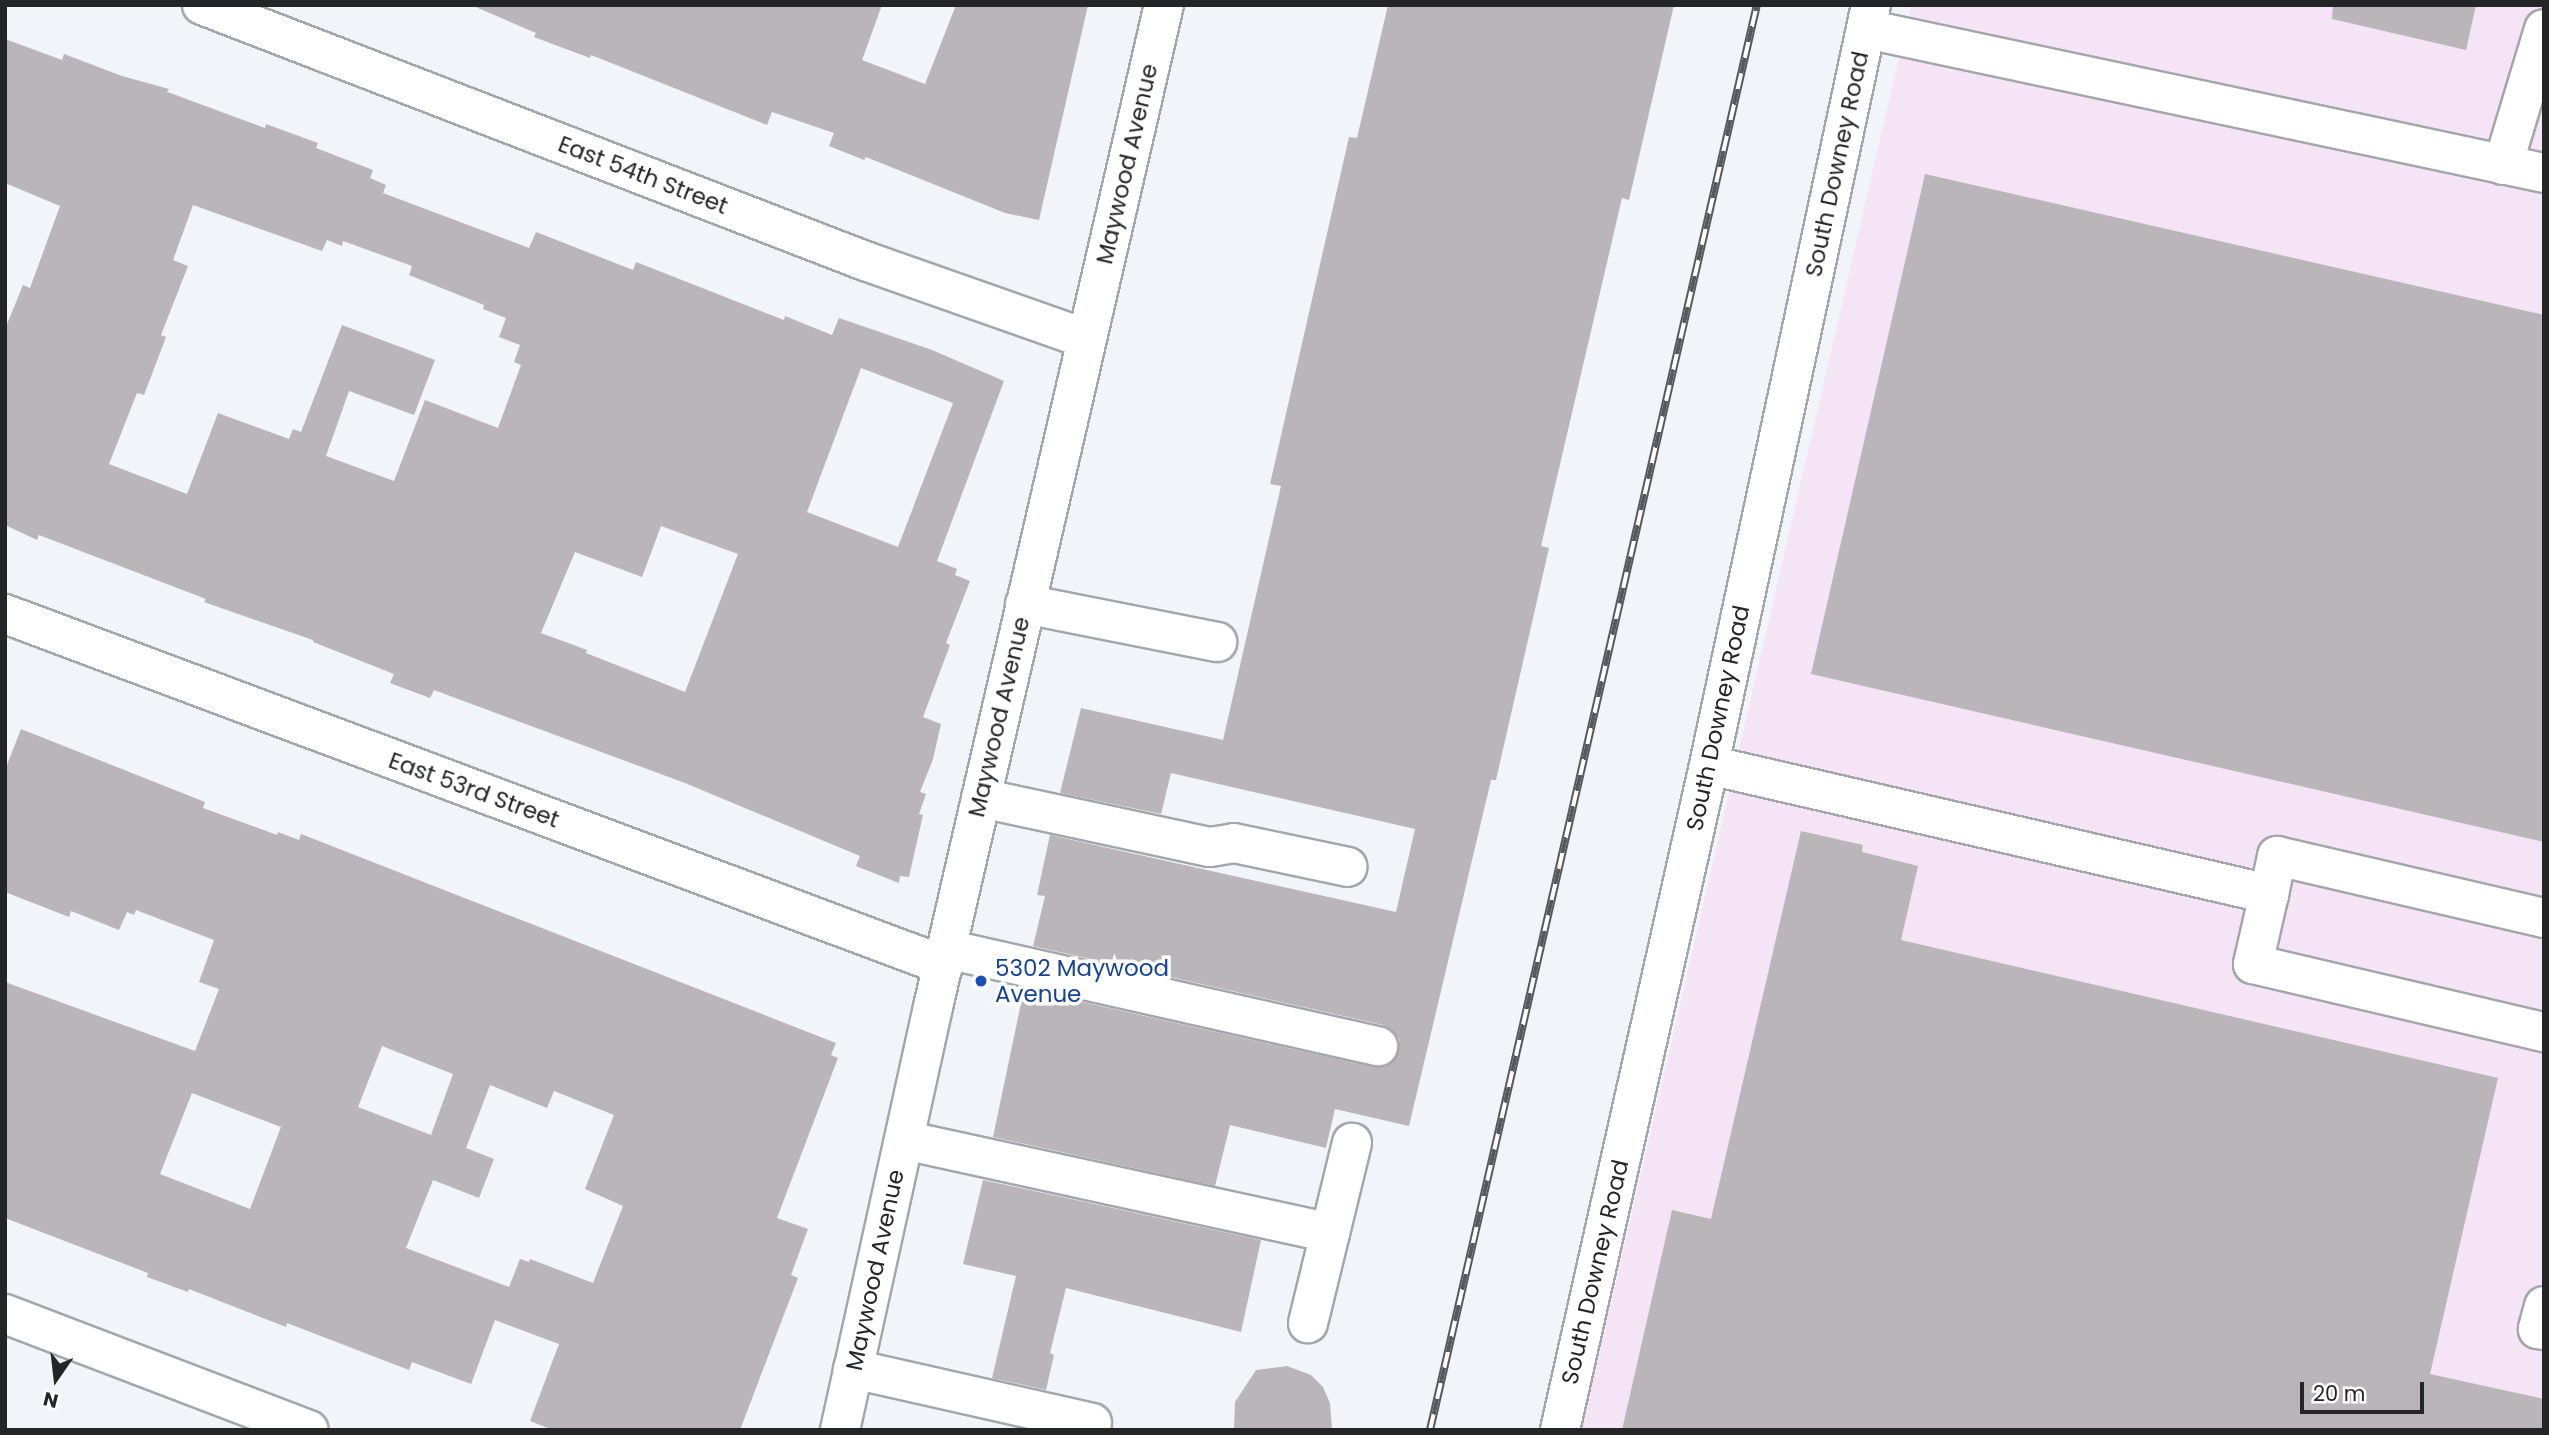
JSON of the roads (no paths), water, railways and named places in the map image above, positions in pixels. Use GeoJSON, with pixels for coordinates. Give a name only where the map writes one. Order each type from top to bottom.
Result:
{"type":"FeatureCollection","features":[{"type":"Feature","properties":{"kind":"street","name":"East 54th Street"},"geometry":{"type":"LineString","coordinates":[[202,5],[865,261],[1086,339]]}},
{"type":"Feature","properties":{"kind":"street","name":"Maywood Avenue"},"geometry":{"type":"LineString","coordinates":[[840,1430],[944,957],[1164,5]]}},
{"type":"Feature","properties":{"kind":"street"},"geometry":{"type":"LineString","coordinates":[[1868,17],[2544,173]]}},
{"type":"Feature","properties":{"kind":"street","name":"South Downey Road"},"geometry":{"type":"LineString","coordinates":[[1560,1430],[1709,765],[1868,17]]}},
{"type":"Feature","properties":{"kind":"street"},"geometry":{"type":"LineString","coordinates":[[2503,165],[2544,29]]}},
{"type":"Feature","properties":{"kind":"street"},"geometry":{"type":"LineString","coordinates":[[1026,604],[1217,642]]}},
{"type":"Feature","properties":{"kind":"street","name":"East 53rd Street"},"geometry":{"type":"LineString","coordinates":[[5,614],[944,957],[1378,1046]]}},
{"type":"Feature","properties":{"kind":"street"},"geometry":{"type":"LineString","coordinates":[[1709,765],[2269,894]]}},
{"type":"Feature","properties":{"kind":"street"},"geometry":{"type":"LineString","coordinates":[[981,798],[1210,847],[1234,843],[1348,867]]}},
{"type":"Feature","properties":{"kind":"street"},"geometry":{"type":"LineString","coordinates":[[2544,918],[2277,856],[2253,964],[2544,1032]]}},
{"type":"Feature","properties":{"kind":"street"},"geometry":{"type":"LineString","coordinates":[[904,1140],[1330,1233]]}},
{"type":"Feature","properties":{"kind":"street"},"geometry":{"type":"LineString","coordinates":[[1308,1323],[1352,1143]]}},
{"type":"Feature","properties":{"kind":"street"},"geometry":{"type":"LineString","coordinates":[[2544,1306],[2539,1329],[2544,1330]]}},
{"type":"Feature","properties":{"kind":"street"},"geometry":{"type":"LineString","coordinates":[[5,1314],[309,1430]]}},
{"type":"Feature","properties":{"kind":"street"},"geometry":{"type":"LineString","coordinates":[[853,1369],[1092,1423]]}},
{"type":"Feature","properties":{"kind":"railway"},"geometry":{"type":"LineString","coordinates":[[1430,1430],[1757,5]]}},
{"type":"Feature","properties":{"kind":"place","name":"5302 Maywood Avenue"},"geometry":{"type":"Point","coordinates":[981,981]}}]}
